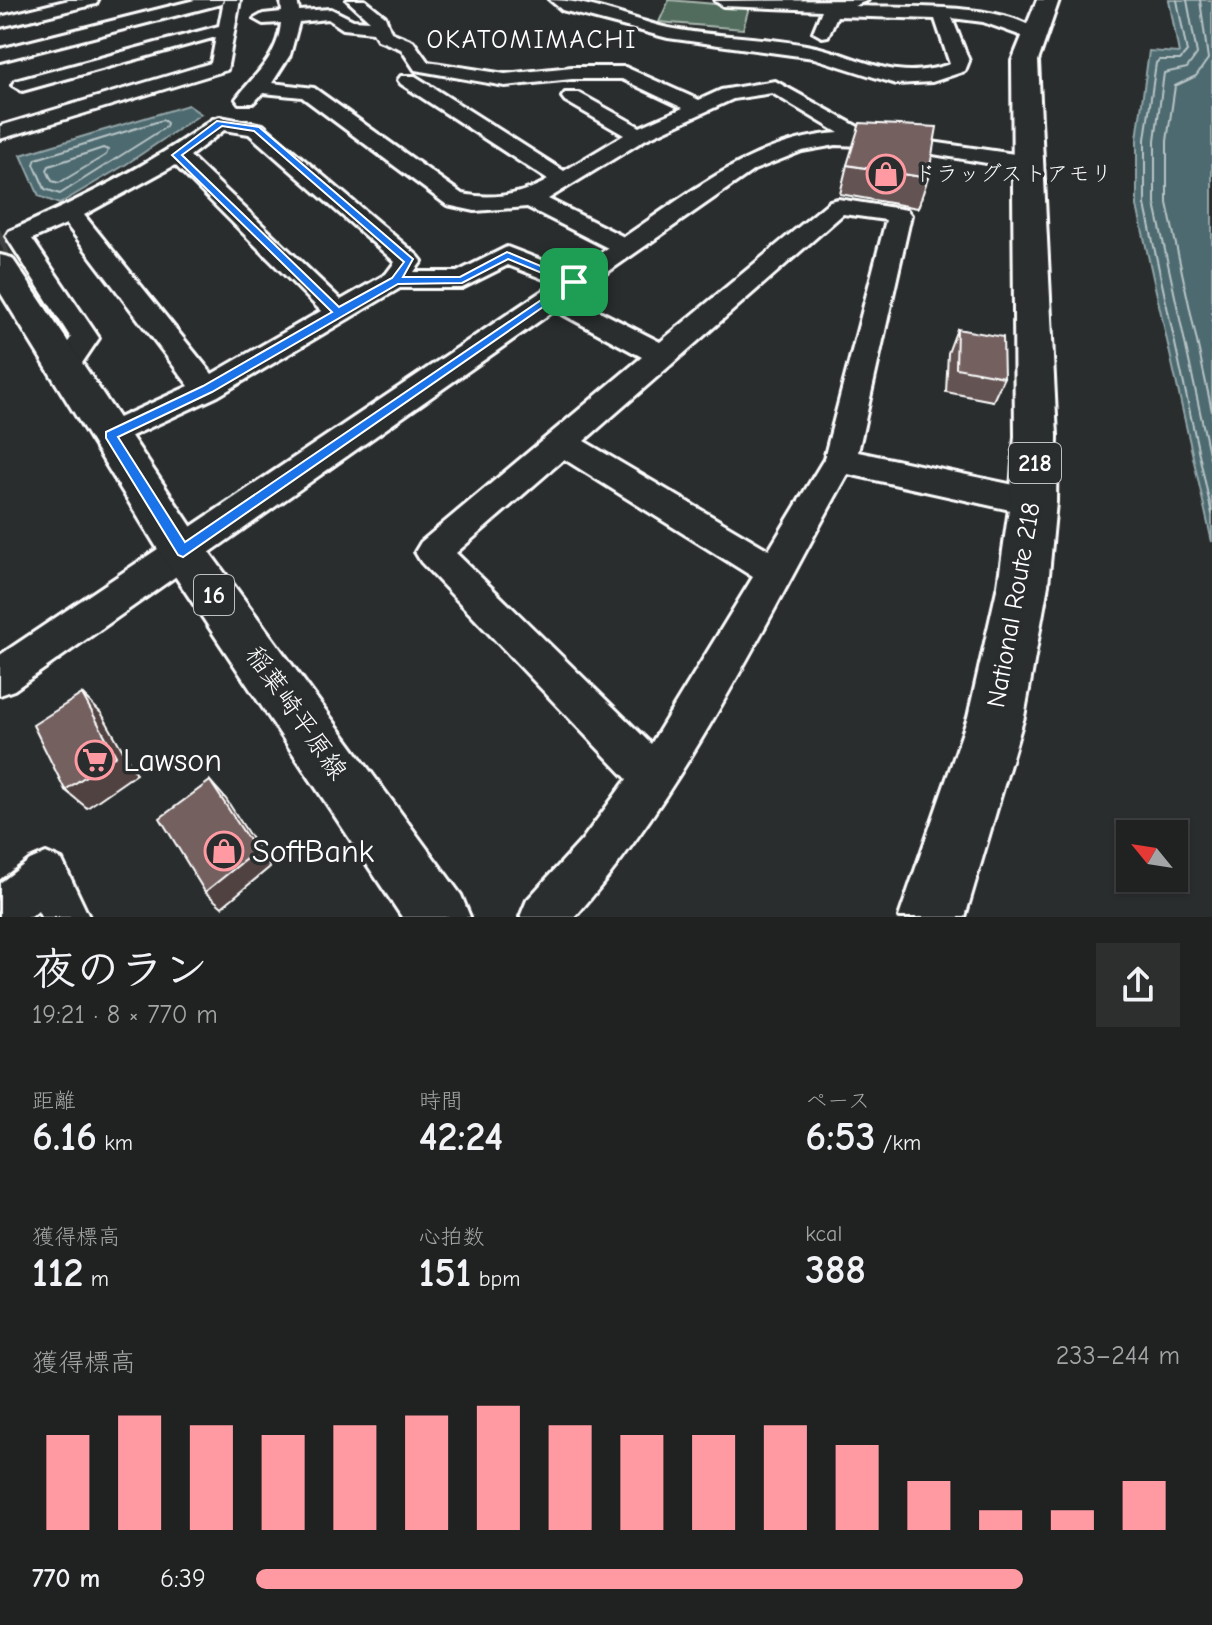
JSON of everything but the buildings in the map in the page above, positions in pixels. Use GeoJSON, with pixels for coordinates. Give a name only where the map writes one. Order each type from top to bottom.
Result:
{"type":"FeatureCollection","features":[{"type":"Feature","properties":{"kind":"highway","name":"National Route 218"},"geometry":{"type":"LineString","coordinates":[[932,917],[996,717],[1014,641],[1033,502],[1036,436],[1025,61],[1041,18]]}},
{"type":"Feature","properties":{"kind":"main road","name":"稲葉崎平原線"},"geometry":{"type":"LineString","coordinates":[[8,247],[76,352],[110,435],[183,551],[433,915]]}},
{"type":"Feature","properties":{"kind":"street"},"geometry":{"type":"LineString","coordinates":[[0,22],[90,0]]}},
{"type":"Feature","properties":{"kind":"street"},"geometry":{"type":"LineString","coordinates":[[49,118],[0,58],[215,0]]}},
{"type":"Feature","properties":{"kind":"street"},"geometry":{"type":"LineString","coordinates":[[0,133],[220,66],[232,0]]}},
{"type":"Feature","properties":{"kind":"street"},"geometry":{"type":"LineString","coordinates":[[355,0],[374,13],[384,36],[407,45],[422,66],[505,80],[572,73],[625,73],[699,108]]}},
{"type":"Feature","properties":{"kind":"street"},"geometry":{"type":"LineString","coordinates":[[723,1],[834,6],[854,1],[988,16],[1041,18]]}},
{"type":"Feature","properties":{"kind":"street"},"geometry":{"type":"LineString","coordinates":[[552,7],[598,7],[617,20],[668,33],[794,49],[843,59],[896,78],[912,78],[958,67],[960,61],[937,8]]}},
{"type":"Feature","properties":{"kind":"street"},"geometry":{"type":"LineString","coordinates":[[263,19],[290,8],[331,14],[349,25],[379,27]]}},
{"type":"Feature","properties":{"kind":"street"},"geometry":{"type":"LineString","coordinates":[[8,247],[177,155],[220,123],[259,87],[283,52],[290,8]]}},
{"type":"Feature","properties":{"kind":"street"},"geometry":{"type":"LineString","coordinates":[[822,32],[829,12],[902,21],[937,8]]}},
{"type":"Feature","properties":{"kind":"street"},"geometry":{"type":"LineString","coordinates":[[22,85],[226,29]]}},
{"type":"Feature","properties":{"kind":"street"},"geometry":{"type":"LineString","coordinates":[[408,80],[564,181]]}},
{"type":"Feature","properties":{"kind":"street"},"geometry":{"type":"LineString","coordinates":[[259,87],[307,92],[455,200],[475,204],[531,200],[639,135],[728,94],[775,87],[863,138]]}},
{"type":"Feature","properties":{"kind":"street"},"geometry":{"type":"LineString","coordinates":[[572,97],[639,135]]}},
{"type":"Feature","properties":{"kind":"street"},"geometry":{"type":"LineString","coordinates":[[110,435],[208,389],[395,280],[409,261],[256,129],[220,123]]}},
{"type":"Feature","properties":{"kind":"street"},"geometry":{"type":"LineString","coordinates":[[0,677],[746,165],[811,142],[863,138],[1028,163]]}},
{"type":"Feature","properties":{"kind":"street"},"geometry":{"type":"LineString","coordinates":[[177,155],[338,312]]}},
{"type":"Feature","properties":{"kind":"street"},"geometry":{"type":"LineString","coordinates":[[531,200],[626,247]]}},
{"type":"Feature","properties":{"kind":"street"},"geometry":{"type":"LineString","coordinates":[[544,917],[598,856],[654,777],[717,675],[840,460],[854,391],[899,215],[838,206],[433,552],[654,777]]}},
{"type":"Feature","properties":{"kind":"street"},"geometry":{"type":"LineString","coordinates":[[70,213],[208,389]]}},
{"type":"Feature","properties":{"kind":"street"},"geometry":{"type":"LineString","coordinates":[[395,280],[462,280],[507,255],[663,356]]}},
{"type":"Feature","properties":{"kind":"street"},"geometry":{"type":"LineString","coordinates":[[561,442],[775,572]]}},
{"type":"Feature","properties":{"kind":"street"},"geometry":{"type":"LineString","coordinates":[[840,460],[1033,502]]}},
{"type":"Feature","properties":{"kind":"street"},"geometry":{"type":"LineString","coordinates":[[0,912],[46,876],[65,917]]}},
{"type":"Feature","properties":{"kind":"green space"},"geometry":{"type":"Polygon","coordinates":[[[669,0],[749,7],[743,29],[659,22],[669,0]]]}},
{"type":"Feature","properties":{"kind":"water"},"geometry":{"type":"Polygon","coordinates":[[[1169,0],[1212,0],[1212,542],[1137,206],[1137,139],[1149,51],[1179,53],[1169,0]]]}},
{"type":"Feature","properties":{"kind":"water"},"geometry":{"type":"Polygon","coordinates":[[[188,105],[201,114],[125,165],[59,204],[39,196],[21,155],[188,105]]]}},
{"type":"Feature","properties":{"kind":"tunnel"},"geometry":{"type":"LineString","coordinates":[[0,243],[5,241]]}},
{"type":"Feature","properties":{"kind":"place","name":"ドラッグストアモリ"},"geometry":{"type":"Point","coordinates":[886,174]}},
{"type":"Feature","properties":{"kind":"place","name":"Lawson"},"geometry":{"type":"Point","coordinates":[95,760]}},
{"type":"Feature","properties":{"kind":"place","name":"SoftBank"},"geometry":{"type":"Point","coordinates":[224,851]}},
{"type":"Feature","properties":{"kind":"district","name":"OKATOMIMACHI"},"geometry":{"type":"Point","coordinates":[532,40]}},
{"type":"Feature","properties":{"kind":"route"},"geometry":{"type":"LineString","coordinates":[[574,282],[183,551],[110,435],[208,389],[395,280],[409,261],[256,129],[220,123],[177,155],[338,312],[395,280],[462,280],[507,255],[574,282]]}}]}
